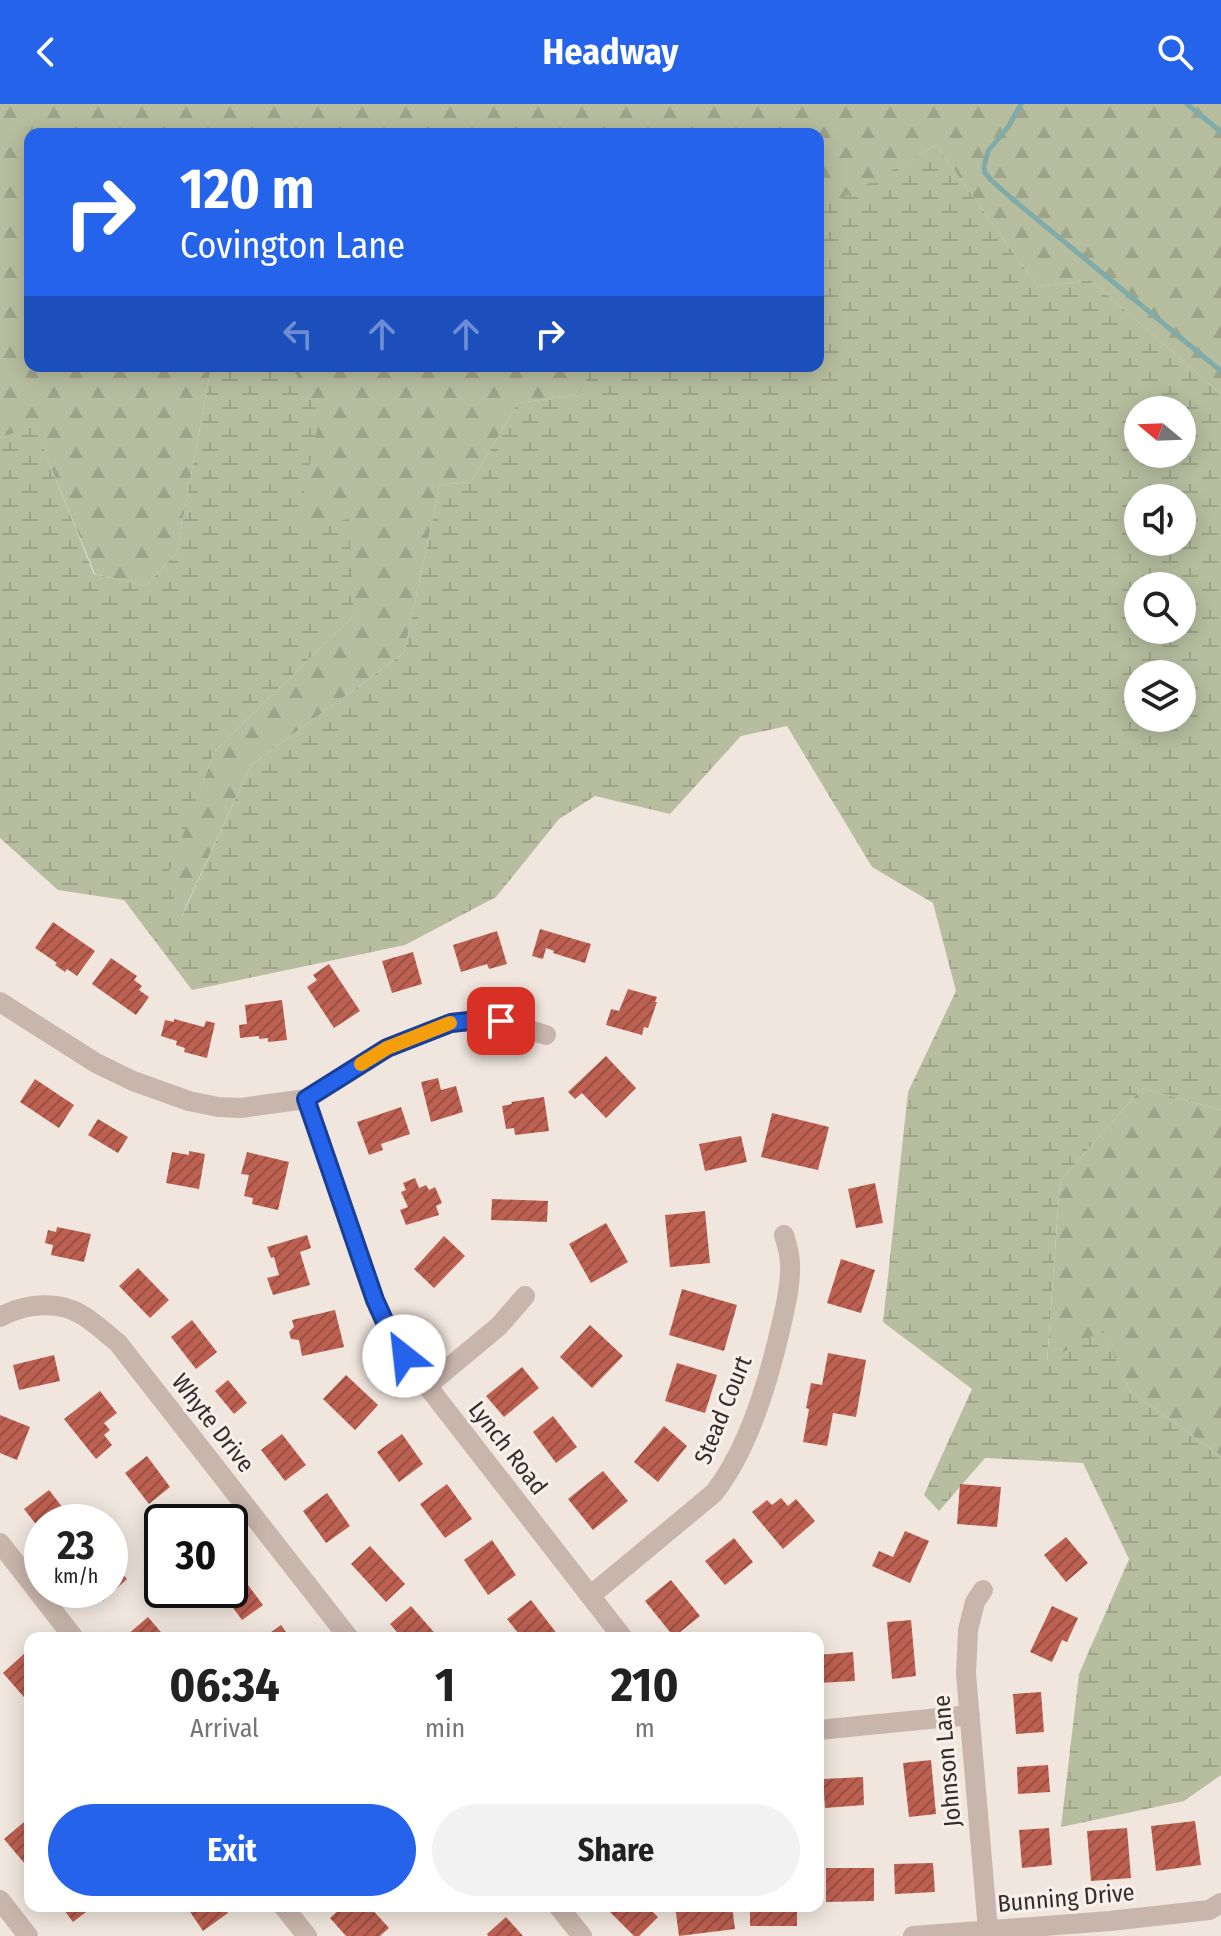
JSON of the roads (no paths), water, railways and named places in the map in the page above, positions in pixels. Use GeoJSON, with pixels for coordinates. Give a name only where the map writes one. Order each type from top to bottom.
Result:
{"type":"FeatureCollection","features":[{"type":"Feature","properties":{"kind":"street"},"geometry":{"type":"LineString","coordinates":[[0,1002],[96,1063],[133,1081],[189,1101],[218,1107],[241,1108],[306,1099],[387,1048],[451,1023],[501,1021],[546,1035]]}},
{"type":"Feature","properties":{"kind":"street","name":"Lynch Road"},"geometry":{"type":"LineString","coordinates":[[306,1099],[375,1300],[389,1331],[404,1356],[618,1632]]}},
{"type":"Feature","properties":{"kind":"street","name":"Stead Court"},"geometry":{"type":"LineString","coordinates":[[590,1596],[714,1493],[726,1477],[754,1417],[776,1348],[790,1271],[789,1250],[784,1235]]}},
{"type":"Feature","properties":{"kind":"street"},"geometry":{"type":"LineString","coordinates":[[427,1386],[499,1326],[525,1296]]}},
{"type":"Feature","properties":{"kind":"street","name":"Whyte Drive"},"geometry":{"type":"LineString","coordinates":[[0,1317],[27,1307],[45,1305],[69,1309],[83,1315],[118,1343],[344,1632]]}},
{"type":"Feature","properties":{"kind":"street"},"geometry":{"type":"LineString","coordinates":[[0,1543],[69,1632]]}},
{"type":"Feature","properties":{"kind":"street","name":"Johnson Lane"},"geometry":{"type":"LineString","coordinates":[[983,1590],[975,1602],[968,1630],[966,1674],[988,1930]]}},
{"type":"Feature","properties":{"kind":"street"},"geometry":{"type":"LineString","coordinates":[[824,1729],[970,1715]]}},
{"type":"Feature","properties":{"kind":"street"},"geometry":{"type":"LineString","coordinates":[[0,1900],[28,1936]]}},
{"type":"Feature","properties":{"kind":"street","name":"Bunning Drive"},"geometry":{"type":"LineString","coordinates":[[913,1936],[1110,1921],[1209,1910],[1221,1903]]}},
{"type":"Feature","properties":{"kind":"street"},"geometry":{"type":"LineString","coordinates":[[288,1912],[307,1936]]}},
{"type":"Feature","properties":{"kind":"street"},"geometry":{"type":"LineString","coordinates":[[563,1912],[582,1936]]}},
{"type":"Feature","properties":{"kind":"waterway"},"geometry":{"type":"LineString","coordinates":[[1021,104],[1008,127],[988,151],[985,173],[1221,371]]}},
{"type":"Feature","properties":{"kind":"waterway"},"geometry":{"type":"LineString","coordinates":[[1187,104],[1221,132]]}}]}
